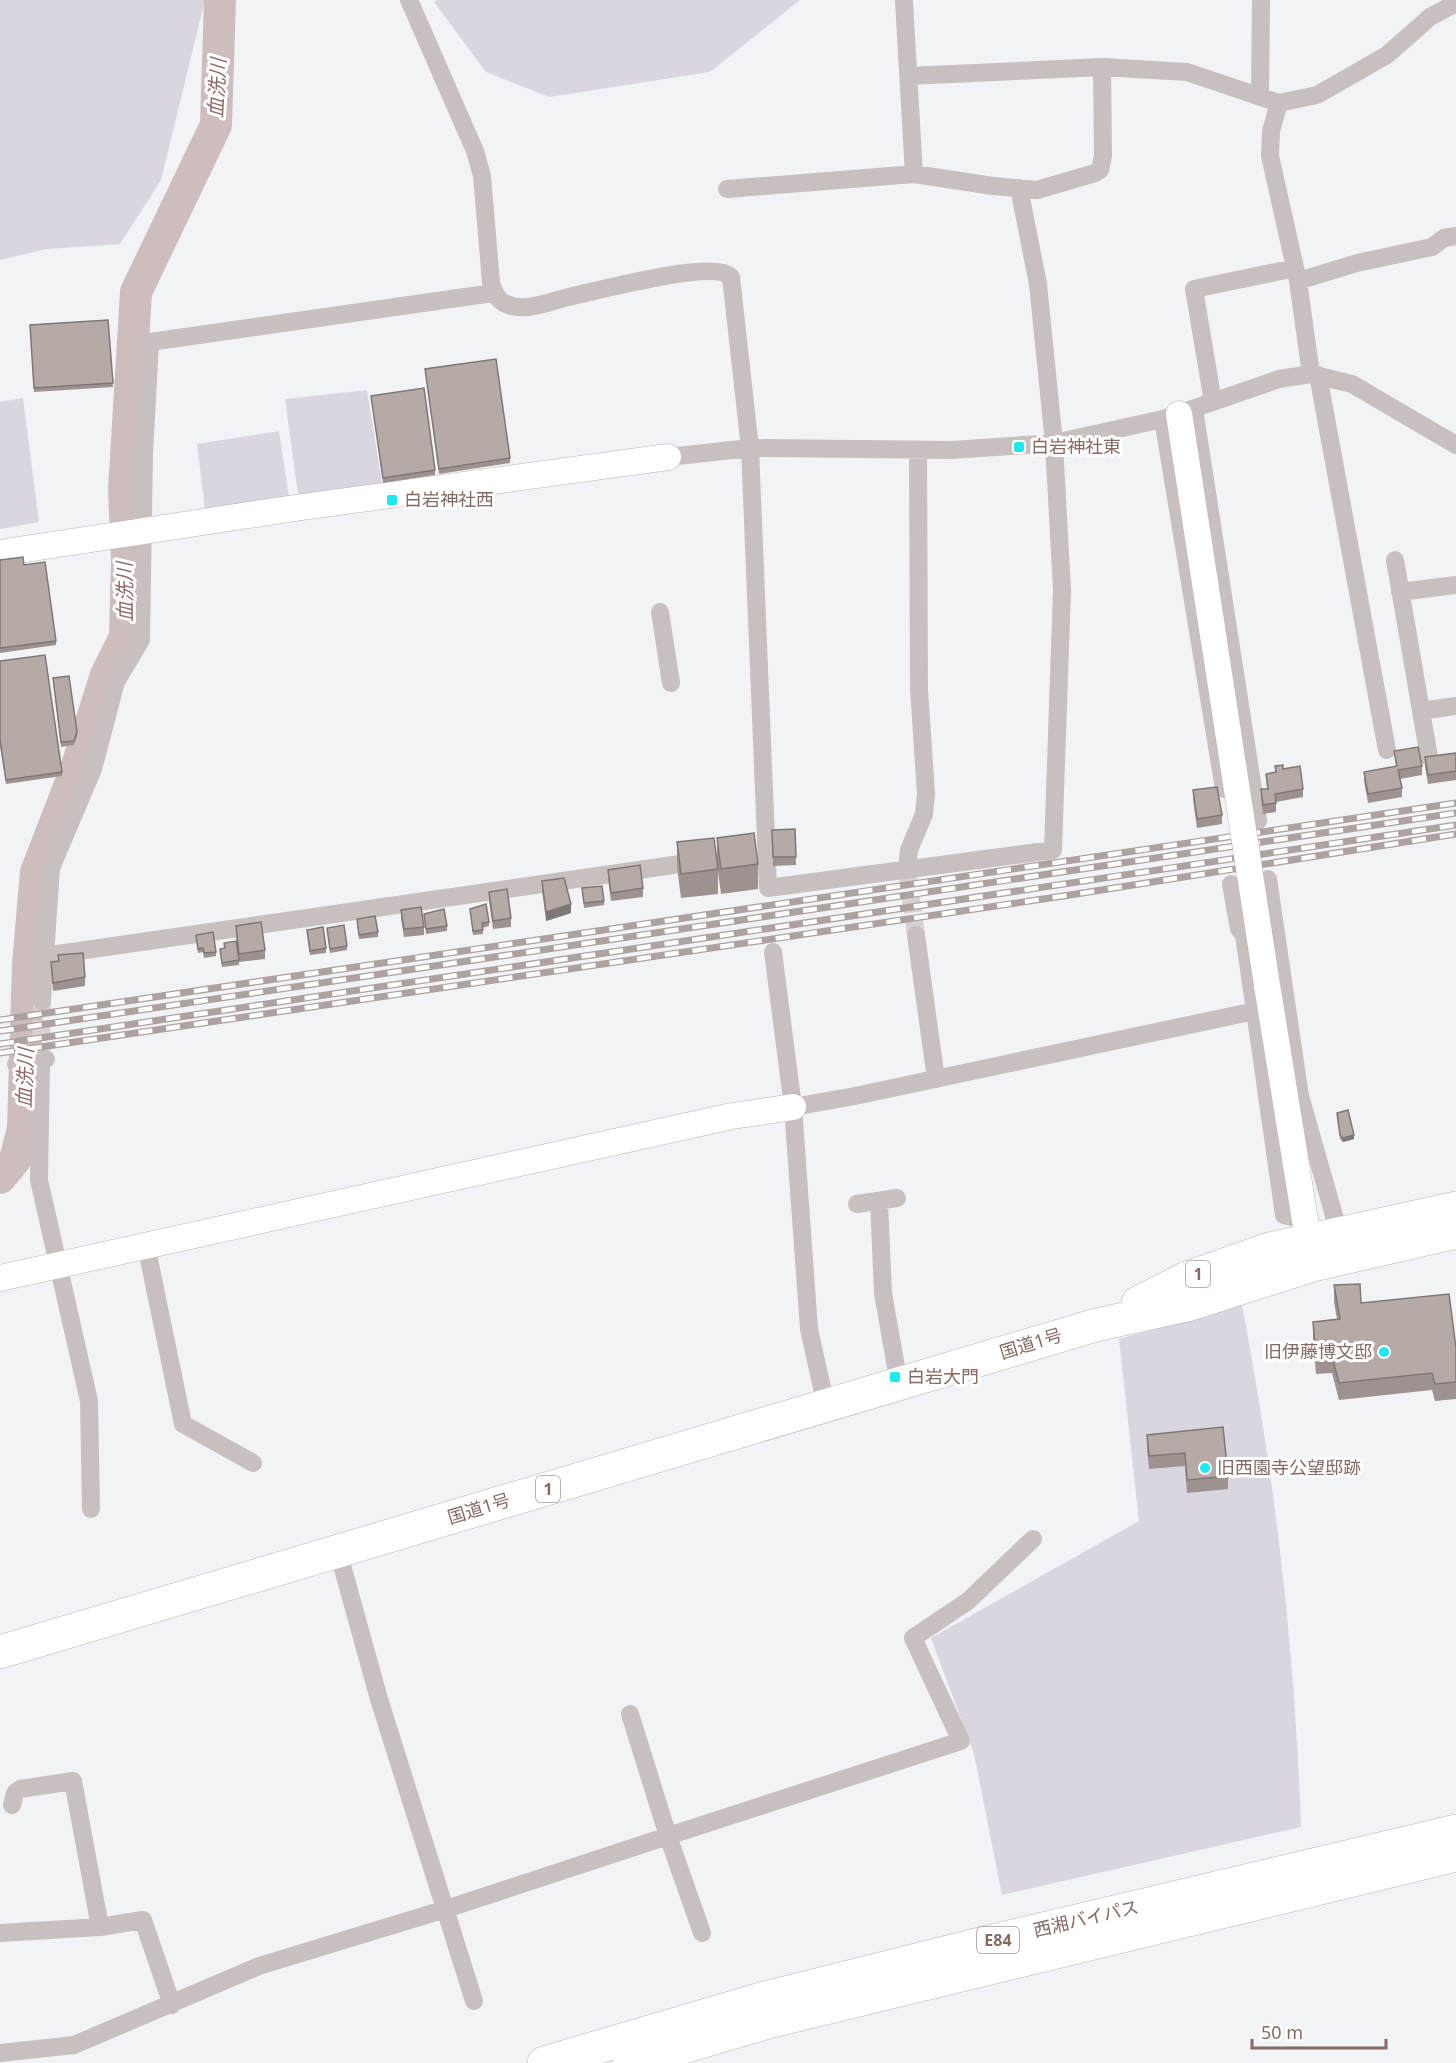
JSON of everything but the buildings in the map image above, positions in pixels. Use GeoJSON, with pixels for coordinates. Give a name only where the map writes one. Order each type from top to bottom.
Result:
{"type":"FeatureCollection","features":[{"type":"Feature","properties":{"kind":"highway","name":"国道1号"},"geometry":{"type":"LineString","coordinates":[[0,1652],[1096,1325],[1187,1278],[1308,1241],[1456,1208]]}},
{"type":"Feature","properties":{"kind":"highway","name":"国道1号"},"geometry":{"type":"LineString","coordinates":[[1308,1241],[1456,1232]]}},
{"type":"Feature","properties":{"kind":"highway","name":"西湘バイパス"},"geometry":{"type":"LineString","coordinates":[[544,2063],[761,1999],[992,1941],[1456,1831]]}},
{"type":"Feature","properties":{"kind":"highway","name":"西湘バイパス"},"geometry":{"type":"LineString","coordinates":[[629,2063],[813,2010],[1456,1855]]}},
{"type":"Feature","properties":{"kind":"street"},"geometry":{"type":"LineString","coordinates":[[409,0],[479,168],[494,293],[505,304],[525,307],[635,282],[708,270],[728,273],[733,283],[750,448],[759,854],[768,888],[1053,850],[1062,590],[1054,443],[1038,284],[1019,188]]}},
{"type":"Feature","properties":{"kind":"street"},"geometry":{"type":"LineString","coordinates":[[1260,95],[1261,0]]}},
{"type":"Feature","properties":{"kind":"street"},"geometry":{"type":"LineString","coordinates":[[904,2],[914,174]]}},
{"type":"Feature","properties":{"kind":"street"},"geometry":{"type":"LineString","coordinates":[[909,76],[1102,67],[1187,72],[1279,103],[1317,96],[1387,55],[1430,17],[1456,3]]}},
{"type":"Feature","properties":{"kind":"street"},"geometry":{"type":"LineString","coordinates":[[727,189],[914,174],[1037,190],[1100,170],[1103,156],[1102,67]]}},
{"type":"Feature","properties":{"kind":"street"},"geometry":{"type":"LineString","coordinates":[[1279,103],[1271,131],[1270,156],[1297,274],[1314,375],[1387,750]]}},
{"type":"Feature","properties":{"kind":"street"},"geometry":{"type":"LineString","coordinates":[[1213,402],[1194,289],[1357,263],[1432,247],[1444,238],[1456,236]]}},
{"type":"Feature","properties":{"kind":"street"},"geometry":{"type":"LineString","coordinates":[[42,1001],[51,868],[93,769],[116,682],[141,640],[131,532],[150,342],[494,293]]}},
{"type":"Feature","properties":{"kind":"street"},"geometry":{"type":"LineString","coordinates":[[0,553],[131,532],[668,457],[750,448],[988,450],[1054,443],[1178,414],[1279,378],[1314,375],[1352,384],[1456,445]]}},
{"type":"Feature","properties":{"kind":"street"},"geometry":{"type":"LineString","coordinates":[[1178,414],[1308,1241]]}},
{"type":"Feature","properties":{"kind":"street"},"geometry":{"type":"LineString","coordinates":[[1178,414],[1224,789]]}},
{"type":"Feature","properties":{"kind":"street"},"geometry":{"type":"LineString","coordinates":[[1178,414],[1249,764],[1258,822]]}},
{"type":"Feature","properties":{"kind":"street"},"geometry":{"type":"LineString","coordinates":[[907,868],[909,850],[924,814],[926,794],[919,689],[918,450]]}},
{"type":"Feature","properties":{"kind":"street"},"geometry":{"type":"LineString","coordinates":[[1395,560],[1430,757]]}},
{"type":"Feature","properties":{"kind":"street"},"geometry":{"type":"LineString","coordinates":[[1400,592],[1456,585]]}},
{"type":"Feature","properties":{"kind":"street"},"geometry":{"type":"LineString","coordinates":[[660,612],[671,683]]}},
{"type":"Feature","properties":{"kind":"street"},"geometry":{"type":"LineString","coordinates":[[1421,711],[1456,706]]}},
{"type":"Feature","properties":{"kind":"street"},"geometry":{"type":"LineString","coordinates":[[1219,758],[1249,764]]}},
{"type":"Feature","properties":{"kind":"street"},"geometry":{"type":"LineString","coordinates":[[44,956],[718,859]]}},
{"type":"Feature","properties":{"kind":"street"},"geometry":{"type":"LineString","coordinates":[[1268,879],[1300,1096],[1339,1233]]}},
{"type":"Feature","properties":{"kind":"street"},"geometry":{"type":"LineString","coordinates":[[1231,884],[1239,928],[1244,935],[1284,1215],[1308,1241]]}},
{"type":"Feature","properties":{"kind":"street"},"geometry":{"type":"LineString","coordinates":[[916,935],[936,1079]]}},
{"type":"Feature","properties":{"kind":"street"},"geometry":{"type":"LineString","coordinates":[[773,952],[793,1107],[809,1329],[826,1406]]}},
{"type":"Feature","properties":{"kind":"street"},"geometry":{"type":"LineString","coordinates":[[0,1278],[722,1118],[793,1107],[936,1079],[1254,1011]]}},
{"type":"Feature","properties":{"kind":"street"},"geometry":{"type":"LineString","coordinates":[[921,1036],[932,1051]]}},
{"type":"Feature","properties":{"kind":"street"},"geometry":{"type":"LineString","coordinates":[[16,1064],[45,1061],[48,1115],[40,1154],[39,1180],[89,1401],[91,1509]]}},
{"type":"Feature","properties":{"kind":"street"},"geometry":{"type":"LineString","coordinates":[[857,1204],[888,1200],[883,1293],[899,1384]]}},
{"type":"Feature","properties":{"kind":"street"},"geometry":{"type":"LineString","coordinates":[[146,1245],[183,1424],[253,1463]]}},
{"type":"Feature","properties":{"kind":"street"},"geometry":{"type":"LineString","coordinates":[[0,2053],[74,2045],[259,1966],[446,1909],[961,1741],[913,1638],[968,1601],[1033,1539]]}},
{"type":"Feature","properties":{"kind":"street"},"geometry":{"type":"LineString","coordinates":[[338,1551],[379,1699],[474,2001]]}},
{"type":"Feature","properties":{"kind":"street"},"geometry":{"type":"LineString","coordinates":[[630,1714],[668,1836],[702,1933]]}},
{"type":"Feature","properties":{"kind":"street"},"geometry":{"type":"LineString","coordinates":[[12,1805],[15,1793],[20,1790],[73,1781],[100,1927]]}},
{"type":"Feature","properties":{"kind":"street"},"geometry":{"type":"LineString","coordinates":[[0,1933],[100,1927],[143,1920],[172,2005]]}},
{"type":"Feature","properties":{"kind":"shaded area"},"geometry":{"type":"Polygon","coordinates":[[[0,0],[205,0],[161,180],[120,244],[47,249],[0,260],[0,0]]]}},
{"type":"Feature","properties":{"kind":"shaded area"},"geometry":{"type":"Polygon","coordinates":[[[437,0],[800,0],[710,72],[549,97],[486,72],[434,2],[437,0]]]}},
{"type":"Feature","properties":{"kind":"shaded area"},"geometry":{"type":"Polygon","coordinates":[[[367,390],[382,483],[298,495],[285,399],[367,390]]]}},
{"type":"Feature","properties":{"kind":"shaded area"},"geometry":{"type":"Polygon","coordinates":[[[23,398],[39,522],[0,529],[0,402],[23,398]]]}},
{"type":"Feature","properties":{"kind":"shaded area"},"geometry":{"type":"Polygon","coordinates":[[[279,431],[289,497],[205,509],[197,444],[279,431]]]}},
{"type":"Feature","properties":{"kind":"shaded area"},"geometry":{"type":"Polygon","coordinates":[[[1242,1305],[1274,1500],[1282,1565],[1294,1696],[1301,1827],[1002,1895],[974,1754],[931,1638],[1139,1521],[1119,1339],[1242,1305]]]}},
{"type":"Feature","properties":{"kind":"waterway","name":"血洗川"},"geometry":{"type":"LineString","coordinates":[[0,1178],[15,1160],[23,1128],[28,964],[36,872],[76,769],[106,675],[125,637],[127,560],[124,490],[136,292],[216,125],[220,0]]}},
{"type":"Feature","properties":{"kind":"tunnel"},"geometry":{"type":"LineString","coordinates":[[907,868],[916,935]]}},
{"type":"Feature","properties":{"kind":"tunnel"},"geometry":{"type":"LineString","coordinates":[[41,1065],[42,1001]]}},
{"type":"Feature","properties":{"kind":"railway"},"geometry":{"type":"LineString","coordinates":[[0,1020],[1456,803]]}},
{"type":"Feature","properties":{"kind":"railway"},"geometry":{"type":"LineString","coordinates":[[0,1031],[1456,813]]}},
{"type":"Feature","properties":{"kind":"railway"},"geometry":{"type":"LineString","coordinates":[[0,1044],[1456,825]]}},
{"type":"Feature","properties":{"kind":"railway"},"geometry":{"type":"LineString","coordinates":[[0,1053],[1070,895],[1456,834]]}},
{"type":"Feature","properties":{"kind":"place","name":"白岩神社東"},"geometry":{"type":"Point","coordinates":[1019,447]}},
{"type":"Feature","properties":{"kind":"place","name":"白岩神社西"},"geometry":{"type":"Point","coordinates":[392,500]}},
{"type":"Feature","properties":{"kind":"place","name":"旧伊藤博文邸"},"geometry":{"type":"Point","coordinates":[1384,1352]}},
{"type":"Feature","properties":{"kind":"place","name":"白岩大門"},"geometry":{"type":"Point","coordinates":[895,1377]}},
{"type":"Feature","properties":{"kind":"place","name":"旧西園寺公望邸跡"},"geometry":{"type":"Point","coordinates":[1205,1468]}}]}
